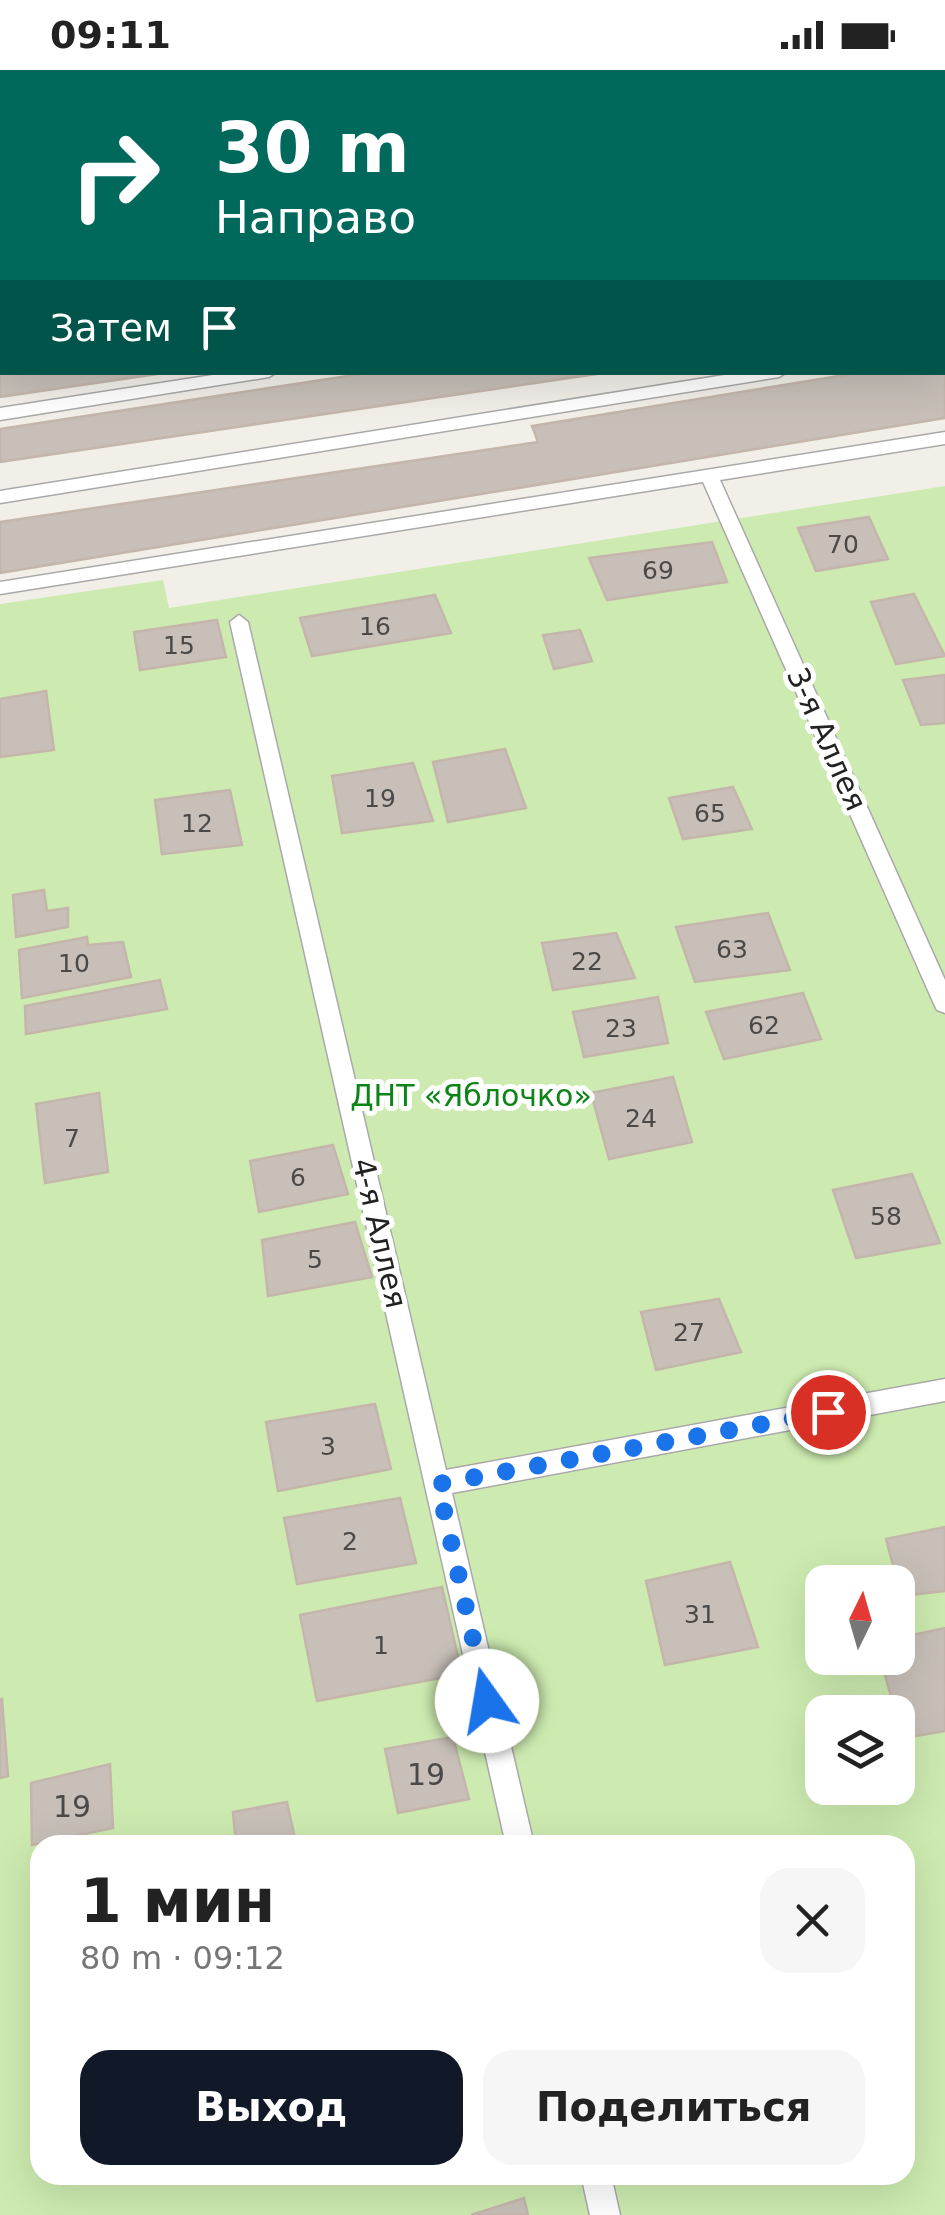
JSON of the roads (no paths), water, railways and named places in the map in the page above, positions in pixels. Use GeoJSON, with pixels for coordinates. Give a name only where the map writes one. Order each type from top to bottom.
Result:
{"type":"FeatureCollection","features":[{"type":"Feature","properties":{"kind":"lane"},"geometry":{"type":"LineString","coordinates":[[0,414],[251,375]]}},
{"type":"Feature","properties":{"kind":"lane"},"geometry":{"type":"LineString","coordinates":[[0,497],[759,375]]}},
{"type":"Feature","properties":{"kind":"lane"},"geometry":{"type":"LineString","coordinates":[[0,588],[945,438]]}},
{"type":"Feature","properties":{"kind":"lane","name":"3-я Аллея"},"geometry":{"type":"LineString","coordinates":[[709,475],[945,1004]]}},
{"type":"Feature","properties":{"kind":"lane","name":"4-я Аллея"},"geometry":{"type":"LineString","coordinates":[[239,622],[518,1835]]}},
{"type":"Feature","properties":{"kind":"lane"},"geometry":{"type":"LineString","coordinates":[[438,1484],[945,1390]]}},
{"type":"Feature","properties":{"kind":"lane"},"geometry":{"type":"LineString","coordinates":[[598,2185],[606,2215]]}},
{"type":"Feature","properties":{"kind":"park label","name":"ДНТ «Яблочко»"},"geometry":{"type":"Point","coordinates":[471,1095]}}]}
